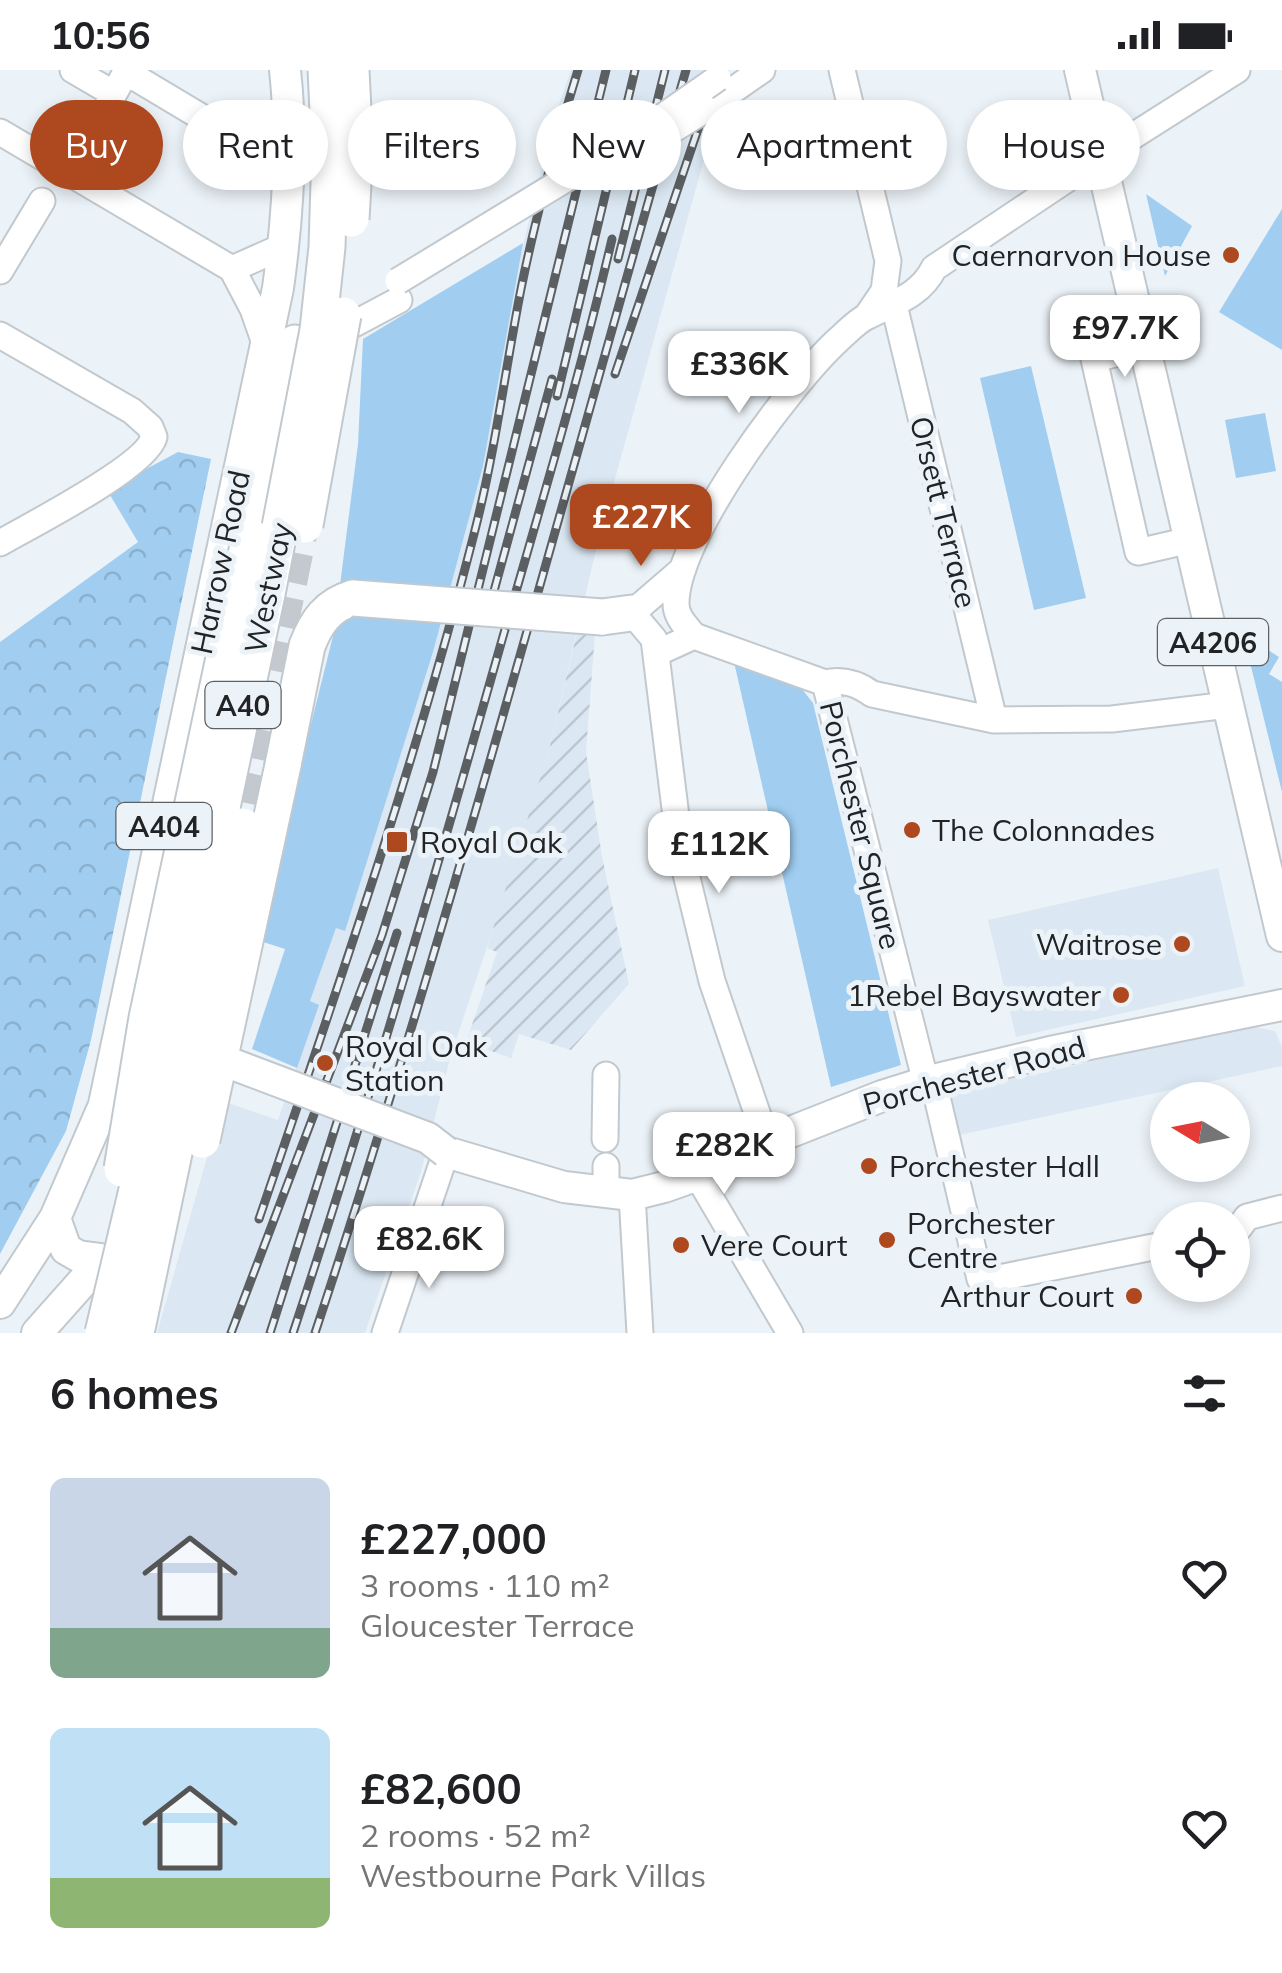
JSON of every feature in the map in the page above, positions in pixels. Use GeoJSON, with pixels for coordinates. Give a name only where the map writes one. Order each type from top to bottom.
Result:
{"type":"FeatureCollection","features":[{"type":"Feature","properties":{"kind":"highway","name":"Westway"},"geometry":{"type":"LineString","coordinates":[[99,1333],[175,1030],[318,330],[327,247],[330,150],[326,70]]}},
{"type":"Feature","properties":{"kind":"highway","name":"Westway"},"geometry":{"type":"LineString","coordinates":[[136,1333],[334,380],[348,276],[355,150],[350,70]]}},
{"type":"Feature","properties":{"kind":"highway","name":"A40"},"geometry":{"type":"LineString","coordinates":[[99,1333],[147,1018],[284,371],[280,343]]}},
{"type":"Feature","properties":{"kind":"highway","name":"A40"},"geometry":{"type":"LineString","coordinates":[[144,1333],[162,1283],[207,1121],[314,628],[339,602],[353,598],[617,615]]}},
{"type":"Feature","properties":{"kind":"main road","name":"Harrow Road"},"geometry":{"type":"LineString","coordinates":[[103,1109],[154,905],[280,343],[288,169],[285,70]]}},
{"type":"Feature","properties":{"kind":"main road","name":"A4206"},"geometry":{"type":"LineString","coordinates":[[1080,70],[1087,100]]}},
{"type":"Feature","properties":{"kind":"main road","name":"A4206"},"geometry":{"type":"LineString","coordinates":[[1108,190],[1282,936]]}},
{"type":"Feature","properties":{"kind":"main road","name":"Porchester Road"},"geometry":{"type":"LineString","coordinates":[[233,1073],[424,1151],[446,1152],[529,1178],[614,1185],[698,1175],[767,1142],[882,1096],[930,1082],[1087,1044],[1282,1005]]}},
{"type":"Feature","properties":{"kind":"main road","name":"Harrow Road"},"geometry":{"type":"LineString","coordinates":[[0,1304],[55,1218],[128,1061]]}},
{"type":"Feature","properties":{"kind":"main road"},"geometry":{"type":"LineString","coordinates":[[37,1333],[97,1265],[66,1249],[55,1218]]}},
{"type":"Feature","properties":{"kind":"street"},"geometry":{"type":"LineString","coordinates":[[72,70],[114,94]]}},
{"type":"Feature","properties":{"kind":"street"},"geometry":{"type":"LineString","coordinates":[[356,314],[732,81],[762,70]]}},
{"type":"Feature","properties":{"kind":"street"},"geometry":{"type":"LineString","coordinates":[[842,70],[888,261],[884,291],[867,316]]}},
{"type":"Feature","properties":{"kind":"street"},"geometry":{"type":"LineString","coordinates":[[1140,131],[1237,70]]}},
{"type":"Feature","properties":{"kind":"street"},"geometry":{"type":"LineString","coordinates":[[111,100],[126,72],[183,106]]}},
{"type":"Feature","properties":{"kind":"street"},"geometry":{"type":"LineString","coordinates":[[0,132],[30,149]]}},
{"type":"Feature","properties":{"kind":"street"},"geometry":{"type":"LineString","coordinates":[[101,190],[232,268],[253,308],[280,343]]}},
{"type":"Feature","properties":{"kind":"street"},"geometry":{"type":"LineString","coordinates":[[657,652],[694,636],[676,608],[683,569],[720,492],[764,427],[837,341],[867,316],[926,284],[934,268],[1050,190]]}},
{"type":"Feature","properties":{"kind":"street"},"geometry":{"type":"LineString","coordinates":[[0,272],[42,201]]}},
{"type":"Feature","properties":{"kind":"street"},"geometry":{"type":"LineString","coordinates":[[232,268],[284,246]]}},
{"type":"Feature","properties":{"kind":"street"},"geometry":{"type":"LineString","coordinates":[[888,261],[910,269],[934,268]]}},
{"type":"Feature","properties":{"kind":"street","name":"Orsett Terrace"},"geometry":{"type":"LineString","coordinates":[[894,304],[994,720]]}},
{"type":"Feature","properties":{"kind":"street"},"geometry":{"type":"LineString","coordinates":[[0,335],[132,412],[150,427],[152,443],[147,452],[122,471],[0,543]]}},
{"type":"Feature","properties":{"kind":"street"},"geometry":{"type":"LineString","coordinates":[[1144,347],[1094,359],[1133,533],[1138,552],[1190,540]]}},
{"type":"Feature","properties":{"kind":"street"},"geometry":{"type":"LineString","coordinates":[[683,569],[617,615],[654,640],[680,850],[712,982],[767,1142]]}},
{"type":"Feature","properties":{"kind":"street","name":"Porchester Square"},"geometry":{"type":"LineString","coordinates":[[694,636],[825,683],[980,1279],[984,1282],[1150,1248]]}},
{"type":"Feature","properties":{"kind":"street"},"geometry":{"type":"LineString","coordinates":[[825,683],[839,680],[862,686],[872,694]]}},
{"type":"Feature","properties":{"kind":"street"},"geometry":{"type":"LineString","coordinates":[[832,712],[855,698],[872,694],[994,720],[1112,719],[1228,706]]}},
{"type":"Feature","properties":{"kind":"street"},"geometry":{"type":"LineString","coordinates":[[606,1075],[606,1140]]}},
{"type":"Feature","properties":{"kind":"street"},"geometry":{"type":"LineString","coordinates":[[385,1333],[446,1152]]}},
{"type":"Feature","properties":{"kind":"street"},"geometry":{"type":"LineString","coordinates":[[698,1175],[790,1333]]}},
{"type":"Feature","properties":{"kind":"street"},"geometry":{"type":"LineString","coordinates":[[614,1185],[640,1333]]}},
{"type":"Feature","properties":{"kind":"street"},"geometry":{"type":"LineString","coordinates":[[1250,1216],[1282,1208]]}},
{"type":"Feature","properties":{"kind":"shaded area"},"geometry":{"type":"Polygon","coordinates":[[[571,70],[729,70],[721,100],[701,100],[701,170],[601,529],[549,750],[451,1055],[421,1172],[365,1333],[157,1333],[223,1101],[278,1120],[318,1006],[310,1001],[336,928],[345,930],[433,652],[483,466],[519,261],[537,190],[681,190],[681,100],[561,100],[571,70]]]}},
{"type":"Feature","properties":{"kind":"shaded area"},"geometry":{"type":"Polygon","coordinates":[[[577,633],[595,634],[586,752],[602,856],[629,984],[571,1050],[519,1034],[511,1058],[466,1042],[497,952],[487,948],[549,750],[577,633]]]}},
{"type":"Feature","properties":{"kind":"shaded area"},"geometry":{"type":"Polygon","coordinates":[[[1218,868],[1245,986],[1016,1037],[988,920],[1218,868]]]}},
{"type":"Feature","properties":{"kind":"shaded area"},"geometry":{"type":"Polygon","coordinates":[[[1251,1026],[1275,1031],[1282,1047],[1282,1066],[1207,1082],[1150,1082],[1150,1094],[959,1135],[950,1093],[1251,1026]]]}},
{"type":"Feature","properties":{"kind":"green space"},"geometry":{"type":"Polygon","coordinates":[[[1146,194],[1192,226],[1165,276],[1146,194]]]}},
{"type":"Feature","properties":{"kind":"green space"},"geometry":{"type":"Polygon","coordinates":[[[1282,209],[1282,350],[1219,312],[1282,209]]]}},
{"type":"Feature","properties":{"kind":"green space"},"geometry":{"type":"Polygon","coordinates":[[[523,243],[483,466],[433,652],[345,931],[336,928],[310,1001],[319,1005],[297,1068],[252,1049],[285,949],[257,940],[334,632],[358,444],[363,339],[523,243]]]}},
{"type":"Feature","properties":{"kind":"green space"},"geometry":{"type":"Polygon","coordinates":[[[1031,366],[1086,598],[1034,610],[980,378],[1031,366]]]}},
{"type":"Feature","properties":{"kind":"green space"},"geometry":{"type":"Polygon","coordinates":[[[1265,413],[1276,471],[1236,478],[1225,420],[1265,413]]]}},
{"type":"Feature","properties":{"kind":"green space"},"geometry":{"type":"Polygon","coordinates":[[[178,452],[211,459],[91,1040],[66,1131],[0,1254],[0,642],[138,542],[107,490],[178,452]]]}},
{"type":"Feature","properties":{"kind":"green space"},"geometry":{"type":"Polygon","coordinates":[[[1243,634],[1279,657],[1269,674],[1282,682],[1282,792],[1243,634]]]}},
{"type":"Feature","properties":{"kind":"green space"},"geometry":{"type":"Polygon","coordinates":[[[734,662],[801,688],[813,703],[901,1065],[831,1087],[734,662]]]}},
{"type":"Feature","properties":{"kind":"tunnel"},"geometry":{"type":"LineString","coordinates":[[237,847],[309,501]]}},
{"type":"Feature","properties":{"kind":"railway"},"geometry":{"type":"LineString","coordinates":[[259,1219],[373,879],[451,621],[488,473],[533,234],[578,70]]}},
{"type":"Feature","properties":{"kind":"railway"},"geometry":{"type":"LineString","coordinates":[[231,1333],[382,935],[433,772],[606,70]]}},
{"type":"Feature","properties":{"kind":"railway"},"geometry":{"type":"LineString","coordinates":[[557,396],[635,70]]}},
{"type":"Feature","properties":{"kind":"railway"},"geometry":{"type":"LineString","coordinates":[[618,259],[665,70]]}},
{"type":"Feature","properties":{"kind":"railway"},"geometry":{"type":"LineString","coordinates":[[315,1333],[461,861],[686,70]]}},
{"type":"Feature","properties":{"kind":"railway"},"geometry":{"type":"LineString","coordinates":[[615,374],[718,70]]}},
{"type":"Feature","properties":{"kind":"railway"},"geometry":{"type":"LineString","coordinates":[[293,1333],[426,905],[559,443],[612,239]]}},
{"type":"Feature","properties":{"kind":"railway"},"geometry":{"type":"LineString","coordinates":[[494,591],[552,379]]}},
{"type":"Feature","properties":{"kind":"railway"},"geometry":{"type":"LineString","coordinates":[[270,1333],[397,933]]}},
{"type":"Feature","properties":{"kind":"place","name":"Caernarvon House"},"geometry":{"type":"Point","coordinates":[1231,255]}},
{"type":"Feature","properties":{"kind":"place","name":"The Colonnades"},"geometry":{"type":"Point","coordinates":[912,830]}},
{"type":"Feature","properties":{"kind":"place","name":"Royal Oak"},"geometry":{"type":"Point","coordinates":[397,842]}},
{"type":"Feature","properties":{"kind":"place","name":"Waitrose"},"geometry":{"type":"Point","coordinates":[1182,944]}},
{"type":"Feature","properties":{"kind":"place","name":"1Rebel Bayswater"},"geometry":{"type":"Point","coordinates":[1121,995]}},
{"type":"Feature","properties":{"kind":"place","name":"Royal Oak Station"},"geometry":{"type":"Point","coordinates":[325,1063]}},
{"type":"Feature","properties":{"kind":"place","name":"Porchester Hall"},"geometry":{"type":"Point","coordinates":[869,1166]}},
{"type":"Feature","properties":{"kind":"place","name":"Porchester Centre"},"geometry":{"type":"Point","coordinates":[887,1240]}},
{"type":"Feature","properties":{"kind":"place","name":"Vere Court"},"geometry":{"type":"Point","coordinates":[681,1245]}},
{"type":"Feature","properties":{"kind":"place","name":"Arthur Court"},"geometry":{"type":"Point","coordinates":[1134,1296]}}]}
